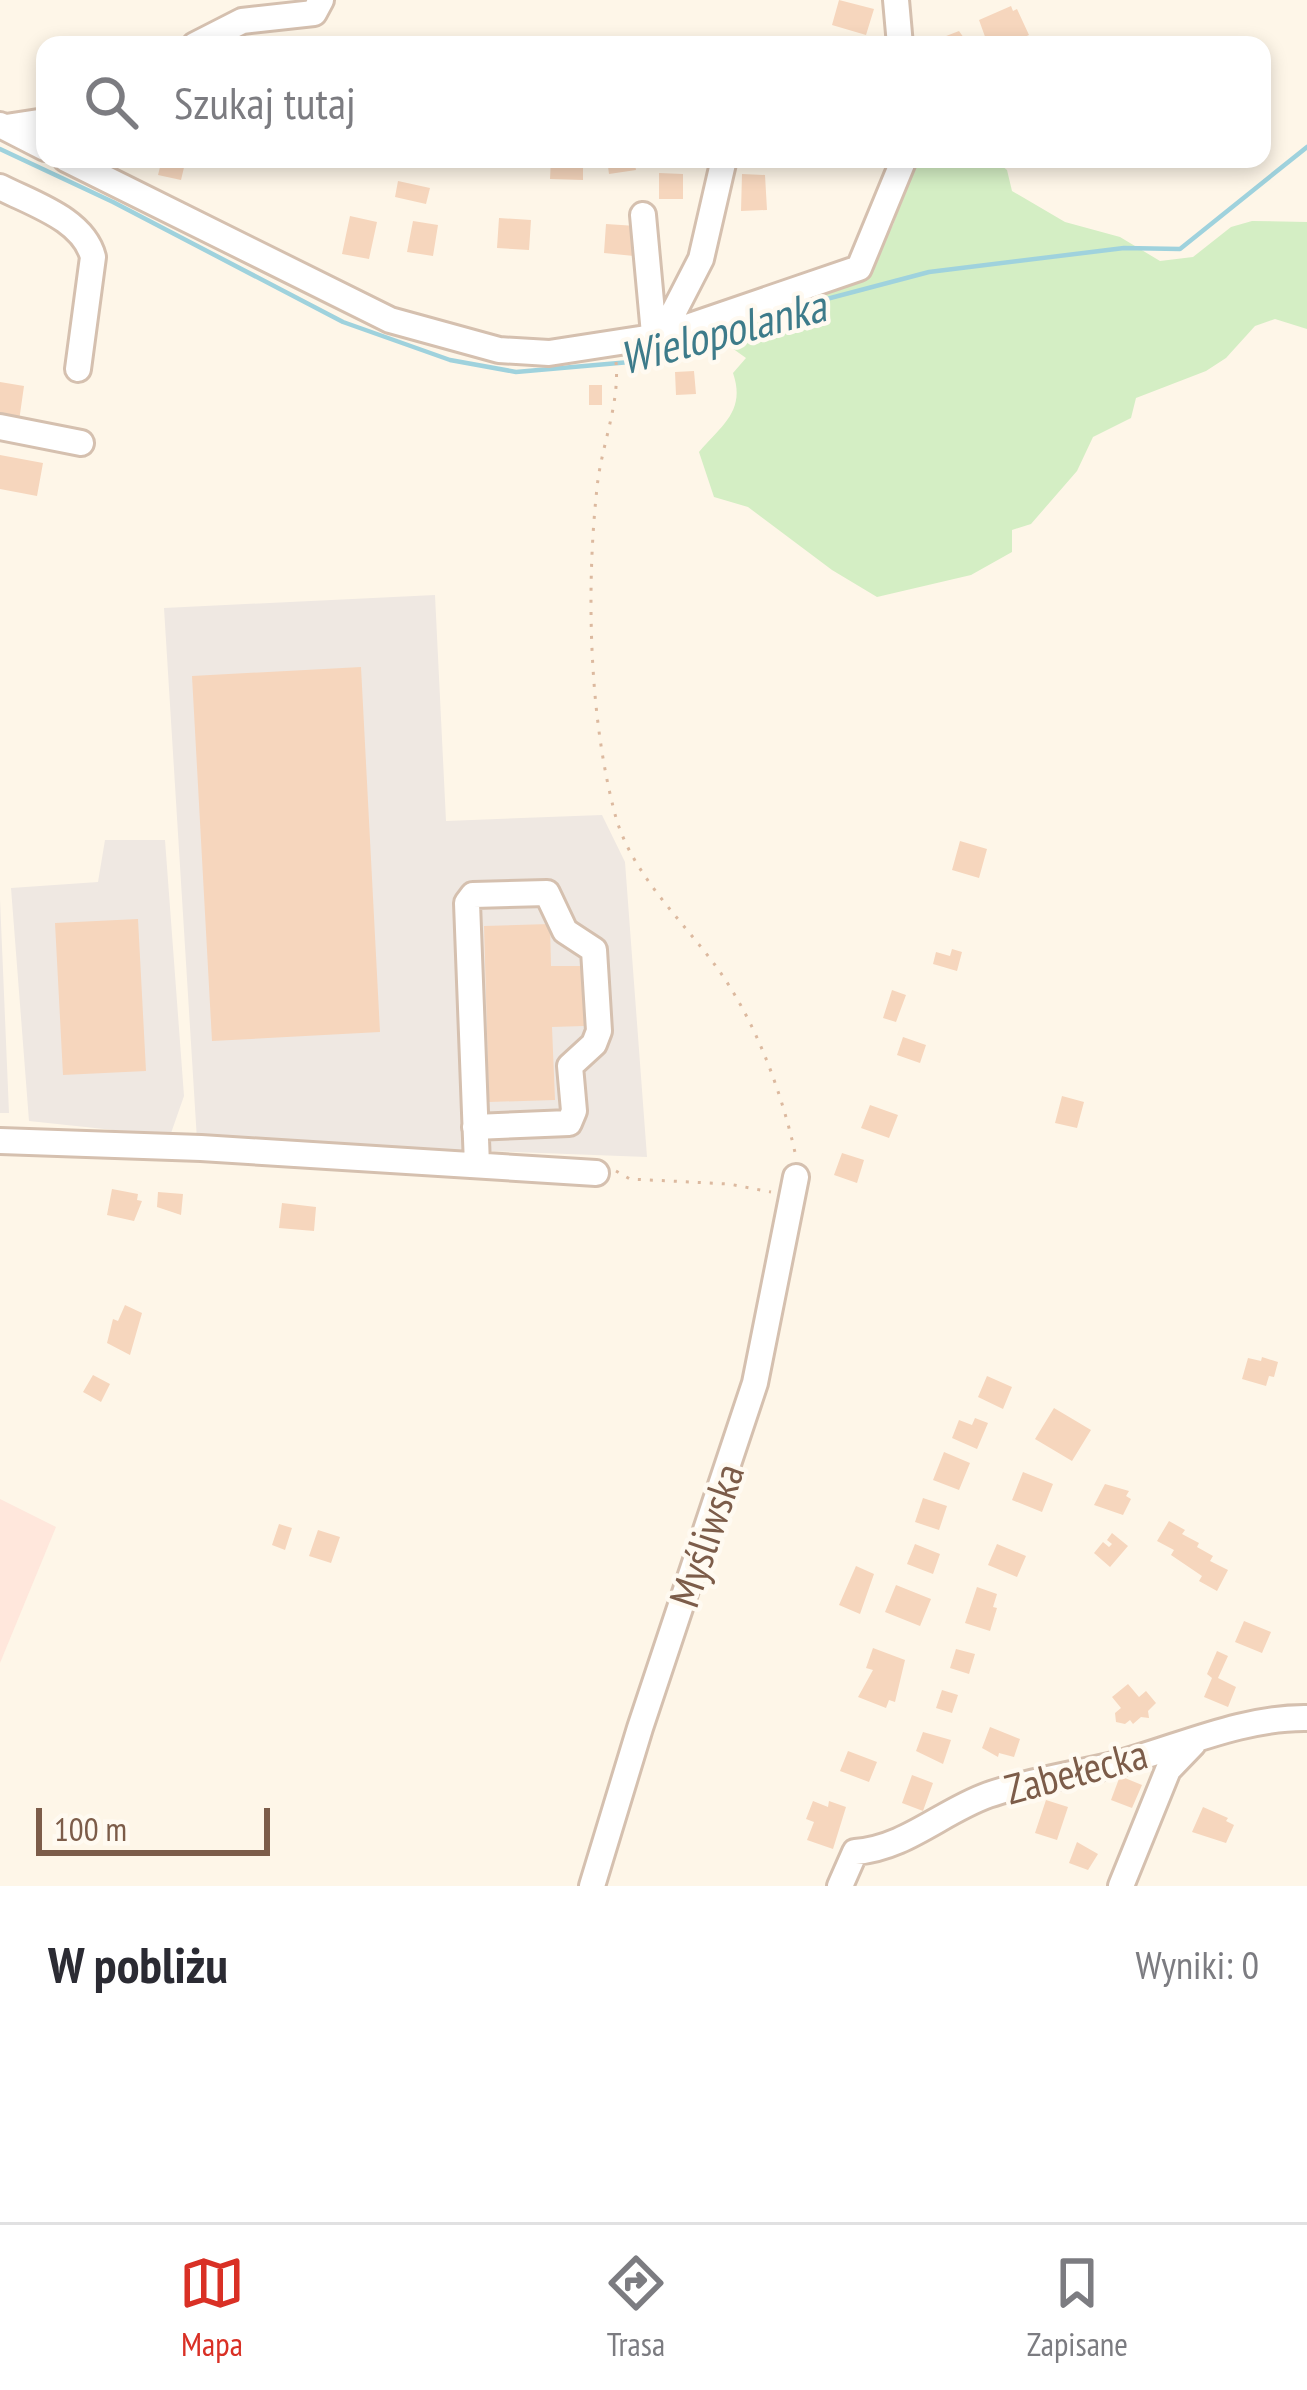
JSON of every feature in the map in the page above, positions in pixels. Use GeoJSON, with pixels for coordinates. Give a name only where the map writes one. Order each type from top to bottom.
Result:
{"type":"FeatureCollection","features":[{"type":"Feature","properties":{"kind":"street"},"geometry":{"type":"LineString","coordinates":[[212,36],[242,21],[314,13],[321,0]]}},
{"type":"Feature","properties":{"kind":"street"},"geometry":{"type":"LineString","coordinates":[[896,0],[899,36]]}},
{"type":"Feature","properties":{"kind":"street"},"geometry":{"type":"LineString","coordinates":[[3,126],[36,122]]}},
{"type":"Feature","properties":{"kind":"street"},"geometry":{"type":"LineString","coordinates":[[3,126],[36,143]]}},
{"type":"Feature","properties":{"kind":"street"},"geometry":{"type":"LineString","coordinates":[[84,168],[331,293],[438,336],[499,350],[549,353],[684,328],[859,268],[900,168]]}},
{"type":"Feature","properties":{"kind":"street"},"geometry":{"type":"LineString","coordinates":[[660,331],[701,259],[722,168]]}},
{"type":"Feature","properties":{"kind":"street"},"geometry":{"type":"LineString","coordinates":[[0,187],[73,226],[89,242],[93,257],[78,369]]}},
{"type":"Feature","properties":{"kind":"street"},"geometry":{"type":"LineString","coordinates":[[643,215],[660,331]]}},
{"type":"Feature","properties":{"kind":"street"},"geometry":{"type":"LineString","coordinates":[[0,427],[81,442]]}},
{"type":"Feature","properties":{"kind":"street"},"geometry":{"type":"LineString","coordinates":[[476,1127],[568,1123],[574,1111],[570,1066],[594,1044],[599,1031],[594,950],[565,931],[547,893],[473,895],[467,903],[477,1166]]}},
{"type":"Feature","properties":{"kind":"street"},"geometry":{"type":"LineString","coordinates":[[0,1141],[201,1148],[596,1173]]}},
{"type":"Feature","properties":{"kind":"street","name":"Myśliwska"},"geometry":{"type":"LineString","coordinates":[[592,1886],[755,1383],[794,1187]]}},
{"type":"Feature","properties":{"kind":"street","name":"Zabełecka"},"geometry":{"type":"LineString","coordinates":[[840,1886],[855,1852],[904,1841],[964,1804],[991,1794],[1113,1765],[1169,1746],[1193,1744],[1245,1726],[1307,1718]]}},
{"type":"Feature","properties":{"kind":"street"},"geometry":{"type":"LineString","coordinates":[[1121,1886],[1168,1770],[1193,1744]]}},
{"type":"Feature","properties":{"kind":"path"},"geometry":{"type":"LineString","coordinates":[[596,1173],[614,1170],[630,1179],[794,1187],[793,1142],[740,1004],[641,869],[616,820],[603,754],[590,599],[596,500],[618,378],[615,350]]}},
{"type":"Feature","properties":{"kind":"shaded area"},"geometry":{"type":"Polygon","coordinates":[[[435,595],[446,821],[602,815],[625,862],[647,1157],[197,1140],[164,608],[435,595]]]}},
{"type":"Feature","properties":{"kind":"shaded area"},"geometry":{"type":"Polygon","coordinates":[[[105,840],[165,840],[184,1096],[170,1136],[29,1121],[11,888],[98,882],[105,840]]]}},
{"type":"Feature","properties":{"kind":"shaded area"},"geometry":{"type":"Polygon","coordinates":[[[0,899],[9,1113],[0,1113],[0,899]]]}},
{"type":"Feature","properties":{"kind":"shaded area"},"geometry":{"type":"Polygon","coordinates":[[[0,1499],[56,1527],[0,1663],[0,1499]]]}},
{"type":"Feature","properties":{"kind":"green space"},"geometry":{"type":"Polygon","coordinates":[[[913,168],[1004,168],[1012,191],[1065,222],[1120,237],[1160,261],[1193,257],[1231,227],[1252,221],[1307,222],[1307,329],[1275,319],[1255,326],[1226,358],[1206,371],[1136,398],[1131,418],[1093,437],[1077,471],[1031,524],[1012,530],[1012,552],[971,575],[877,597],[832,570],[748,507],[714,497],[699,452],[730,417],[736,398],[733,373],[746,358],[732,348],[724,326],[871,267],[893,225],[913,168]]]}},
{"type":"Feature","properties":{"kind":"building"},"geometry":{"type":"Polygon","coordinates":[[[839,0],[874,9],[866,35],[832,25],[839,0]]]}},
{"type":"Feature","properties":{"kind":"building"},"geometry":{"type":"Polygon","coordinates":[[[1011,6],[1029,35],[985,36],[979,20],[1011,6]]]}},
{"type":"Feature","properties":{"kind":"building"},"geometry":{"type":"Polygon","coordinates":[[[160,168],[184,168],[181,180],[158,175],[160,168]]]}},
{"type":"Feature","properties":{"kind":"building"},"geometry":{"type":"Polygon","coordinates":[[[551,168],[583,168],[583,180],[550,179],[551,168]]]}},
{"type":"Feature","properties":{"kind":"building"},"geometry":{"type":"Polygon","coordinates":[[[608,168],[636,168],[636,170],[609,174],[608,168]]]}},
{"type":"Feature","properties":{"kind":"building"},"geometry":{"type":"Polygon","coordinates":[[[659,173],[683,174],[683,199],[659,199],[659,173]]]}},
{"type":"Feature","properties":{"kind":"building"},"geometry":{"type":"Polygon","coordinates":[[[742,174],[765,175],[767,210],[741,211],[742,174]]]}},
{"type":"Feature","properties":{"kind":"building"},"geometry":{"type":"Polygon","coordinates":[[[398,181],[430,188],[426,204],[395,197],[398,181]]]}},
{"type":"Feature","properties":{"kind":"building"},"geometry":{"type":"Polygon","coordinates":[[[350,216],[377,222],[369,259],[342,254],[350,216]]]}},
{"type":"Feature","properties":{"kind":"building"},"geometry":{"type":"Polygon","coordinates":[[[499,218],[531,220],[529,250],[497,248],[499,218]]]}},
{"type":"Feature","properties":{"kind":"building"},"geometry":{"type":"Polygon","coordinates":[[[413,221],[438,225],[433,256],[407,252],[413,221]]]}},
{"type":"Feature","properties":{"kind":"building"},"geometry":{"type":"Polygon","coordinates":[[[606,224],[636,226],[634,256],[604,253],[606,224]]]}},
{"type":"Feature","properties":{"kind":"building"},"geometry":{"type":"Polygon","coordinates":[[[694,371],[696,394],[676,395],[675,372],[694,371]]]}},
{"type":"Feature","properties":{"kind":"building"},"geometry":{"type":"Polygon","coordinates":[[[0,382],[24,386],[19,421],[0,418],[0,382]]]}},
{"type":"Feature","properties":{"kind":"building"},"geometry":{"type":"Polygon","coordinates":[[[589,385],[602,385],[602,405],[589,405],[589,385]]]}},
{"type":"Feature","properties":{"kind":"building"},"geometry":{"type":"Polygon","coordinates":[[[0,455],[43,463],[37,496],[0,489],[0,455]]]}},
{"type":"Feature","properties":{"kind":"building"},"geometry":{"type":"Polygon","coordinates":[[[361,667],[380,1032],[212,1041],[192,676],[361,667]]]}},
{"type":"Feature","properties":{"kind":"building"},"geometry":{"type":"Polygon","coordinates":[[[960,841],[987,849],[979,878],[952,870],[960,841]]]}},
{"type":"Feature","properties":{"kind":"building"},"geometry":{"type":"Polygon","coordinates":[[[138,919],[146,1071],[63,1075],[55,923],[138,919]]]}},
{"type":"Feature","properties":{"kind":"building"},"geometry":{"type":"Polygon","coordinates":[[[550,924],[551,966],[583,966],[584,1026],[552,1027],[555,1100],[489,1102],[484,926],[550,924]]]}},
{"type":"Feature","properties":{"kind":"building"},"geometry":{"type":"Polygon","coordinates":[[[952,949],[962,952],[957,971],[933,964],[936,952],[950,956],[952,949]]]}},
{"type":"Feature","properties":{"kind":"building"},"geometry":{"type":"Polygon","coordinates":[[[892,990],[906,995],[896,1022],[883,1018],[892,990]]]}},
{"type":"Feature","properties":{"kind":"building"},"geometry":{"type":"Polygon","coordinates":[[[903,1037],[926,1045],[920,1063],[897,1055],[903,1037]]]}},
{"type":"Feature","properties":{"kind":"building"},"geometry":{"type":"Polygon","coordinates":[[[1062,1096],[1084,1102],[1077,1128],[1055,1123],[1062,1096]]]}},
{"type":"Feature","properties":{"kind":"building"},"geometry":{"type":"Polygon","coordinates":[[[870,1105],[898,1115],[889,1138],[861,1128],[870,1105]]]}},
{"type":"Feature","properties":{"kind":"building"},"geometry":{"type":"Polygon","coordinates":[[[842,1153],[864,1160],[857,1183],[834,1175],[842,1153]]]}},
{"type":"Feature","properties":{"kind":"building"},"geometry":{"type":"Polygon","coordinates":[[[112,1189],[138,1194],[137,1200],[142,1201],[134,1221],[107,1215],[112,1189]]]}},
{"type":"Feature","properties":{"kind":"building"},"geometry":{"type":"Polygon","coordinates":[[[158,1192],[183,1194],[181,1215],[157,1207],[158,1192]]]}},
{"type":"Feature","properties":{"kind":"building"},"geometry":{"type":"Polygon","coordinates":[[[282,1203],[316,1207],[314,1231],[279,1228],[282,1203]]]}},
{"type":"Feature","properties":{"kind":"building"},"geometry":{"type":"Polygon","coordinates":[[[125,1305],[142,1313],[130,1355],[107,1343],[113,1319],[118,1321],[125,1305]]]}},
{"type":"Feature","properties":{"kind":"building"},"geometry":{"type":"Polygon","coordinates":[[[1262,1357],[1278,1362],[1266,1386],[1242,1379],[1248,1358],[1261,1361],[1262,1357]]]}},
{"type":"Feature","properties":{"kind":"building"},"geometry":{"type":"Polygon","coordinates":[[[93,1375],[110,1384],[101,1402],[83,1392],[93,1375]]]}},
{"type":"Feature","properties":{"kind":"building"},"geometry":{"type":"Polygon","coordinates":[[[987,1376],[1012,1387],[1003,1409],[978,1397],[987,1376]]]}},
{"type":"Feature","properties":{"kind":"building"},"geometry":{"type":"Polygon","coordinates":[[[1054,1408],[1091,1430],[1072,1461],[1035,1439],[1054,1408]]]}},
{"type":"Feature","properties":{"kind":"building"},"geometry":{"type":"Polygon","coordinates":[[[975,1418],[988,1423],[977,1449],[952,1438],[959,1420],[972,1425],[975,1418]]]}},
{"type":"Feature","properties":{"kind":"building"},"geometry":{"type":"Polygon","coordinates":[[[944,1452],[970,1463],[959,1490],[933,1480],[944,1452]]]}},
{"type":"Feature","properties":{"kind":"building"},"geometry":{"type":"Polygon","coordinates":[[[1023,1472],[1053,1484],[1042,1512],[1012,1500],[1023,1472]]]}},
{"type":"Feature","properties":{"kind":"building"},"geometry":{"type":"Polygon","coordinates":[[[1105,1484],[1129,1491],[1126,1496],[1131,1499],[1123,1515],[1094,1505],[1105,1484]]]}},
{"type":"Feature","properties":{"kind":"building"},"geometry":{"type":"Polygon","coordinates":[[[923,1498],[947,1506],[939,1530],[915,1522],[923,1498]]]}},
{"type":"Feature","properties":{"kind":"building"},"geometry":{"type":"Polygon","coordinates":[[[1169,1521],[1213,1556],[1210,1561],[1228,1570],[1217,1591],[1171,1555],[1174,1550],[1157,1541],[1169,1521]]]}},
{"type":"Feature","properties":{"kind":"building"},"geometry":{"type":"Polygon","coordinates":[[[279,1524],[292,1528],[285,1550],[272,1545],[279,1524]]]}},
{"type":"Feature","properties":{"kind":"building"},"geometry":{"type":"Polygon","coordinates":[[[318,1530],[340,1537],[331,1563],[309,1556],[318,1530]]]}},
{"type":"Feature","properties":{"kind":"building"},"geometry":{"type":"Polygon","coordinates":[[[1112,1533],[1128,1546],[1110,1567],[1094,1553],[1103,1542],[1112,1544],[1107,1540],[1112,1533]]]}},
{"type":"Feature","properties":{"kind":"building"},"geometry":{"type":"Polygon","coordinates":[[[915,1544],[940,1554],[933,1574],[907,1564],[915,1544]]]}},
{"type":"Feature","properties":{"kind":"building"},"geometry":{"type":"Polygon","coordinates":[[[997,1544],[1026,1556],[1017,1577],[988,1565],[997,1544]]]}},
{"type":"Feature","properties":{"kind":"building"},"geometry":{"type":"Polygon","coordinates":[[[856,1566],[874,1574],[860,1614],[839,1605],[856,1566]]]}},
{"type":"Feature","properties":{"kind":"building"},"geometry":{"type":"Polygon","coordinates":[[[896,1585],[931,1599],[920,1626],[885,1612],[896,1585]]]}},
{"type":"Feature","properties":{"kind":"building"},"geometry":{"type":"Polygon","coordinates":[[[977,1587],[997,1594],[990,1631],[965,1623],[977,1587]]]}},
{"type":"Feature","properties":{"kind":"building"},"geometry":{"type":"Polygon","coordinates":[[[1244,1621],[1271,1632],[1262,1653],[1235,1642],[1244,1621]]]}},
{"type":"Feature","properties":{"kind":"building"},"geometry":{"type":"Polygon","coordinates":[[[873,1648],[905,1660],[895,1702],[889,1700],[886,1708],[858,1697],[873,1670],[866,1668],[873,1648]]]}},
{"type":"Feature","properties":{"kind":"building"},"geometry":{"type":"Polygon","coordinates":[[[956,1649],[975,1654],[969,1674],[950,1668],[956,1649]]]}},
{"type":"Feature","properties":{"kind":"building"},"geometry":{"type":"Polygon","coordinates":[[[1217,1651],[1228,1656],[1218,1678],[1236,1687],[1228,1707],[1204,1697],[1217,1651]]]}},
{"type":"Feature","properties":{"kind":"building"},"geometry":{"type":"Polygon","coordinates":[[[1128,1684],[1139,1697],[1146,1691],[1156,1703],[1148,1711],[1149,1718],[1141,1717],[1133,1724],[1130,1720],[1116,1722],[1115,1713],[1121,1708],[1112,1697],[1128,1684]]]}},
{"type":"Feature","properties":{"kind":"building"},"geometry":{"type":"Polygon","coordinates":[[[942,1690],[958,1695],[952,1713],[936,1708],[942,1690]]]}},
{"type":"Feature","properties":{"kind":"building"},"geometry":{"type":"Polygon","coordinates":[[[990,1727],[1020,1739],[1014,1757],[999,1753],[998,1757],[982,1748],[990,1727]]]}},
{"type":"Feature","properties":{"kind":"building"},"geometry":{"type":"Polygon","coordinates":[[[923,1732],[951,1740],[943,1764],[916,1751],[923,1732]]]}},
{"type":"Feature","properties":{"kind":"building"},"geometry":{"type":"Polygon","coordinates":[[[848,1751],[877,1762],[869,1782],[840,1771],[848,1751]]]}},
{"type":"Feature","properties":{"kind":"building"},"geometry":{"type":"Polygon","coordinates":[[[912,1775],[933,1783],[923,1811],[902,1803],[912,1775]]]}},
{"type":"Feature","properties":{"kind":"building"},"geometry":{"type":"Polygon","coordinates":[[[1120,1776],[1142,1785],[1132,1808],[1111,1800],[1120,1776]]]}},
{"type":"Feature","properties":{"kind":"building"},"geometry":{"type":"Polygon","coordinates":[[[1046,1800],[1068,1807],[1057,1840],[1035,1833],[1046,1800]]]}},
{"type":"Feature","properties":{"kind":"building"},"geometry":{"type":"Polygon","coordinates":[[[813,1801],[846,1807],[833,1849],[807,1840],[814,1822],[806,1819],[813,1801]]]}},
{"type":"Feature","properties":{"kind":"building"},"geometry":{"type":"Polygon","coordinates":[[[1203,1807],[1234,1825],[1226,1843],[1192,1832],[1203,1807]]]}},
{"type":"Feature","properties":{"kind":"building"},"geometry":{"type":"Polygon","coordinates":[[[1077,1842],[1098,1854],[1088,1870],[1069,1863],[1077,1842]]]}},
{"type":"Feature","properties":{"kind":"waterway","name":"Wielopolanka"},"geometry":{"type":"LineString","coordinates":[[41,168],[343,322],[450,360],[516,372],[630,362],[711,338],[762,316],[929,272],[1124,248],[1180,249],[1307,147]]}},
{"type":"Feature","properties":{"kind":"waterway","name":"Wielopolanka"},"geometry":{"type":"LineString","coordinates":[[0,149],[36,166]]}}]}
